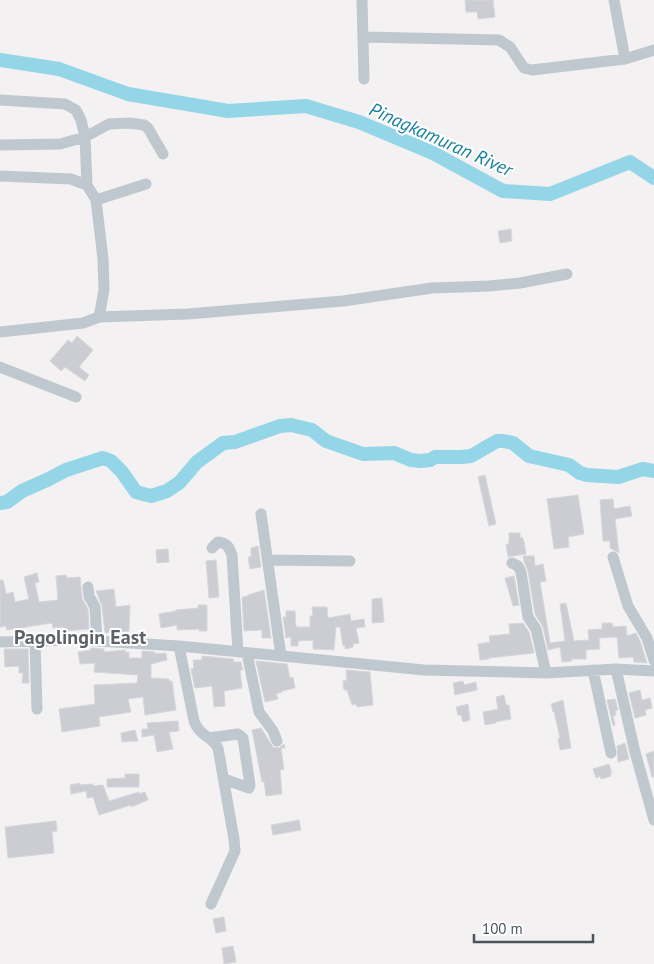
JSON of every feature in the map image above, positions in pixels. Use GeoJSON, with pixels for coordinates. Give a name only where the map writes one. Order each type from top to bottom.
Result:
{"type":"FeatureCollection","features":[{"type":"Feature","properties":{"kind":"street"},"geometry":{"type":"LineString","coordinates":[[362,0],[364,78]]}},
{"type":"Feature","properties":{"kind":"street"},"geometry":{"type":"LineString","coordinates":[[614,0],[625,59]]}},
{"type":"Feature","properties":{"kind":"street"},"geometry":{"type":"LineString","coordinates":[[364,37],[499,40],[510,47],[524,68],[532,70],[625,59],[654,50]]}},
{"type":"Feature","properties":{"kind":"street"},"geometry":{"type":"LineString","coordinates":[[0,100],[65,104],[76,110],[81,120],[85,137],[87,185],[96,200],[103,259],[104,290],[99,317]]}},
{"type":"Feature","properties":{"kind":"street"},"geometry":{"type":"LineString","coordinates":[[0,145],[60,144],[85,137],[109,124],[140,124],[148,128],[163,154]]}},
{"type":"Feature","properties":{"kind":"street"},"geometry":{"type":"LineString","coordinates":[[0,176],[30,176],[71,180],[87,185]]}},
{"type":"Feature","properties":{"kind":"street"},"geometry":{"type":"LineString","coordinates":[[96,200],[146,184]]}},
{"type":"Feature","properties":{"kind":"street"},"geometry":{"type":"LineString","coordinates":[[0,332],[83,323],[99,317],[188,314],[343,301],[432,288],[520,283],[567,274]]}},
{"type":"Feature","properties":{"kind":"street"},"geometry":{"type":"LineString","coordinates":[[0,368],[76,397]]}},
{"type":"Feature","properties":{"kind":"street"},"geometry":{"type":"LineString","coordinates":[[261,514],[281,656]]}},
{"type":"Feature","properties":{"kind":"street"},"geometry":{"type":"LineString","coordinates":[[212,548],[218,542],[226,544],[232,555],[242,652],[259,712],[273,731],[277,741]]}},
{"type":"Feature","properties":{"kind":"street"},"geometry":{"type":"LineString","coordinates":[[613,557],[628,606],[647,638],[654,660]]}},
{"type":"Feature","properties":{"kind":"street"},"geometry":{"type":"LineString","coordinates":[[268,560],[350,561]]}},
{"type":"Feature","properties":{"kind":"street"},"geometry":{"type":"LineString","coordinates":[[512,563],[518,566],[521,572],[528,616],[536,629],[546,673]]}},
{"type":"Feature","properties":{"kind":"street"},"geometry":{"type":"LineString","coordinates":[[88,587],[89,596],[95,607],[97,641]]}},
{"type":"Feature","properties":{"kind":"street"},"geometry":{"type":"LineString","coordinates":[[35,641],[37,709]]}},
{"type":"Feature","properties":{"kind":"street"},"geometry":{"type":"LineString","coordinates":[[0,642],[97,641],[179,646],[424,670],[546,673],[616,669],[654,671]]}},
{"type":"Feature","properties":{"kind":"street"},"geometry":{"type":"LineString","coordinates":[[179,646],[194,721],[198,730],[214,742],[218,748],[234,839],[234,851],[211,904]]}},
{"type":"Feature","properties":{"kind":"street"},"geometry":{"type":"LineString","coordinates":[[616,669],[634,752],[654,820]]}},
{"type":"Feature","properties":{"kind":"street"},"geometry":{"type":"LineString","coordinates":[[593,670],[611,753]]}},
{"type":"Feature","properties":{"kind":"street"},"geometry":{"type":"LineString","coordinates":[[209,738],[238,734],[243,738],[249,788],[224,779]]}},
{"type":"Feature","properties":{"kind":"building"},"geometry":{"type":"Polygon","coordinates":[[[465,0],[493,0],[495,17],[478,19],[477,12],[466,12],[465,0]]]}},
{"type":"Feature","properties":{"kind":"building"},"geometry":{"type":"Polygon","coordinates":[[[511,229],[512,241],[500,243],[498,231],[511,229]]]}},
{"type":"Feature","properties":{"kind":"building"},"geometry":{"type":"Polygon","coordinates":[[[77,336],[93,350],[79,367],[89,375],[85,381],[65,367],[61,371],[50,361],[68,340],[72,343],[77,336]]]}},
{"type":"Feature","properties":{"kind":"building"},"geometry":{"type":"Polygon","coordinates":[[[485,475],[496,524],[489,526],[478,477],[485,475]]]}},
{"type":"Feature","properties":{"kind":"building"},"geometry":{"type":"Polygon","coordinates":[[[578,495],[584,534],[568,537],[569,547],[554,549],[547,499],[578,495]]]}},
{"type":"Feature","properties":{"kind":"building"},"geometry":{"type":"Polygon","coordinates":[[[613,499],[614,509],[630,506],[632,516],[615,519],[619,553],[610,548],[610,541],[603,541],[600,500],[613,499]]]}},
{"type":"Feature","properties":{"kind":"building"},"geometry":{"type":"Polygon","coordinates":[[[509,533],[520,533],[520,538],[522,537],[524,541],[526,554],[508,557],[506,544],[509,544],[509,533]]]}},
{"type":"Feature","properties":{"kind":"building"},"geometry":{"type":"Polygon","coordinates":[[[258,546],[261,567],[250,569],[248,557],[251,557],[251,548],[258,546]]]}},
{"type":"Feature","properties":{"kind":"building"},"geometry":{"type":"Polygon","coordinates":[[[168,549],[169,562],[157,563],[156,550],[168,549]]]}},
{"type":"Feature","properties":{"kind":"building"},"geometry":{"type":"Polygon","coordinates":[[[523,556],[534,556],[535,566],[543,564],[546,581],[540,582],[550,643],[565,641],[560,604],[566,603],[574,641],[589,640],[588,630],[602,629],[602,623],[612,623],[613,627],[626,626],[627,636],[636,633],[647,663],[634,662],[633,657],[619,658],[617,637],[599,638],[600,649],[586,650],[586,659],[571,659],[572,661],[562,662],[560,647],[548,650],[543,627],[535,614],[528,571],[523,556]]]}},
{"type":"Feature","properties":{"kind":"building"},"geometry":{"type":"Polygon","coordinates":[[[216,560],[219,597],[209,598],[206,561],[216,560]]]}},
{"type":"Feature","properties":{"kind":"building"},"geometry":{"type":"Polygon","coordinates":[[[37,573],[39,582],[35,583],[39,602],[58,600],[56,576],[66,575],[67,578],[80,577],[82,598],[88,609],[89,629],[64,631],[64,627],[53,628],[52,623],[7,630],[6,626],[0,627],[0,580],[3,580],[6,594],[13,592],[15,602],[29,599],[24,577],[37,573]]]}},
{"type":"Feature","properties":{"kind":"building"},"geometry":{"type":"Polygon","coordinates":[[[514,576],[519,605],[513,606],[505,578],[514,576]]]}},
{"type":"Feature","properties":{"kind":"building"},"geometry":{"type":"Polygon","coordinates":[[[114,589],[116,607],[130,605],[129,631],[105,633],[102,606],[96,591],[114,589]]]}},
{"type":"Feature","properties":{"kind":"building"},"geometry":{"type":"Polygon","coordinates":[[[264,590],[271,638],[262,638],[262,630],[244,631],[242,597],[264,590]]]}},
{"type":"Feature","properties":{"kind":"building"},"geometry":{"type":"Polygon","coordinates":[[[382,598],[384,622],[372,623],[372,599],[382,598]]]}},
{"type":"Feature","properties":{"kind":"building"},"geometry":{"type":"Polygon","coordinates":[[[198,605],[207,605],[207,631],[199,631],[199,629],[177,630],[177,625],[161,628],[159,614],[198,608],[198,605]]]}},
{"type":"Feature","properties":{"kind":"building"},"geometry":{"type":"Polygon","coordinates":[[[312,607],[327,607],[328,618],[350,614],[351,621],[364,619],[365,627],[356,628],[359,643],[345,649],[340,627],[336,627],[334,650],[313,649],[313,640],[298,641],[298,646],[291,646],[291,637],[286,638],[283,617],[286,617],[286,611],[295,611],[296,627],[310,627],[310,616],[313,616],[312,607]]]}},
{"type":"Feature","properties":{"kind":"building"},"geometry":{"type":"Polygon","coordinates":[[[523,623],[529,632],[534,653],[480,660],[478,644],[490,642],[489,636],[510,634],[509,624],[523,623]]]}},
{"type":"Feature","properties":{"kind":"building"},"geometry":{"type":"Polygon","coordinates":[[[91,648],[104,649],[104,652],[125,650],[125,652],[129,652],[129,658],[142,658],[142,651],[155,652],[155,654],[166,653],[167,660],[151,664],[151,678],[169,679],[169,681],[172,681],[176,710],[145,715],[143,697],[128,699],[131,712],[99,717],[100,726],[62,732],[59,709],[95,704],[94,685],[137,683],[138,675],[94,672],[95,663],[80,664],[78,652],[91,650],[91,648]]]}},
{"type":"Feature","properties":{"kind":"building"},"geometry":{"type":"Polygon","coordinates":[[[4,649],[28,649],[29,683],[22,683],[23,673],[19,673],[19,666],[5,667],[4,649]]]}},
{"type":"Feature","properties":{"kind":"building"},"geometry":{"type":"Polygon","coordinates":[[[202,656],[233,659],[234,662],[241,662],[243,670],[240,670],[242,688],[224,691],[225,706],[214,707],[212,686],[195,688],[191,669],[194,668],[193,660],[202,660],[202,656]]]}},
{"type":"Feature","properties":{"kind":"building"},"geometry":{"type":"Polygon","coordinates":[[[256,661],[287,664],[290,678],[293,677],[295,688],[276,694],[278,699],[265,702],[256,661]]]}},
{"type":"Feature","properties":{"kind":"building"},"geometry":{"type":"Polygon","coordinates":[[[346,670],[370,672],[373,705],[357,707],[356,704],[352,705],[347,690],[344,690],[343,681],[347,680],[346,670]]]}},
{"type":"Feature","properties":{"kind":"building"},"geometry":{"type":"Polygon","coordinates":[[[463,681],[464,685],[476,682],[477,690],[455,695],[453,683],[463,681]]]}},
{"type":"Feature","properties":{"kind":"building"},"geometry":{"type":"Polygon","coordinates":[[[640,690],[642,700],[650,698],[652,708],[645,710],[646,715],[635,718],[629,693],[640,690]]]}},
{"type":"Feature","properties":{"kind":"building"},"geometry":{"type":"Polygon","coordinates":[[[504,695],[506,705],[509,705],[511,719],[485,725],[483,712],[498,709],[496,697],[504,695]]]}},
{"type":"Feature","properties":{"kind":"building"},"geometry":{"type":"Polygon","coordinates":[[[615,699],[618,710],[615,711],[616,715],[613,716],[615,725],[613,726],[607,700],[615,699]]]}},
{"type":"Feature","properties":{"kind":"building"},"geometry":{"type":"Polygon","coordinates":[[[563,700],[571,748],[560,750],[558,739],[560,738],[551,704],[563,700]]]}},
{"type":"Feature","properties":{"kind":"building"},"geometry":{"type":"Polygon","coordinates":[[[468,704],[470,720],[463,722],[461,715],[458,715],[456,707],[468,704]]]}},
{"type":"Feature","properties":{"kind":"building"},"geometry":{"type":"Polygon","coordinates":[[[178,721],[179,731],[169,732],[173,749],[157,752],[154,735],[142,737],[142,729],[148,729],[147,723],[178,721]]]}},
{"type":"Feature","properties":{"kind":"building"},"geometry":{"type":"Polygon","coordinates":[[[261,728],[273,747],[279,748],[284,744],[285,748],[281,748],[284,769],[280,770],[282,794],[266,796],[252,730],[261,728]]]}},
{"type":"Feature","properties":{"kind":"building"},"geometry":{"type":"Polygon","coordinates":[[[135,730],[138,741],[122,742],[121,733],[135,730]]]}},
{"type":"Feature","properties":{"kind":"building"},"geometry":{"type":"Polygon","coordinates":[[[625,743],[629,759],[618,762],[617,746],[625,743]]]}},
{"type":"Feature","properties":{"kind":"building"},"geometry":{"type":"Polygon","coordinates":[[[654,751],[654,777],[652,777],[646,754],[654,751]]]}},
{"type":"Feature","properties":{"kind":"building"},"geometry":{"type":"Polygon","coordinates":[[[609,764],[611,776],[601,779],[600,776],[596,778],[593,769],[609,764]]]}},
{"type":"Feature","properties":{"kind":"building"},"geometry":{"type":"Polygon","coordinates":[[[125,774],[139,774],[139,787],[107,787],[107,779],[125,778],[125,774]]]}},
{"type":"Feature","properties":{"kind":"building"},"geometry":{"type":"Polygon","coordinates":[[[80,783],[80,785],[103,785],[109,801],[139,792],[139,794],[145,792],[148,800],[131,807],[131,805],[99,815],[93,797],[87,798],[86,791],[71,794],[70,785],[80,783]]]}},
{"type":"Feature","properties":{"kind":"building"},"geometry":{"type":"Polygon","coordinates":[[[299,820],[301,830],[273,835],[271,825],[299,820]]]}},
{"type":"Feature","properties":{"kind":"building"},"geometry":{"type":"Polygon","coordinates":[[[56,821],[57,831],[52,832],[54,853],[8,858],[5,827],[56,821]]]}},
{"type":"Feature","properties":{"kind":"building"},"geometry":{"type":"Polygon","coordinates":[[[224,917],[226,931],[216,933],[213,919],[224,917]]]}},
{"type":"Feature","properties":{"kind":"building"},"geometry":{"type":"Polygon","coordinates":[[[233,946],[236,962],[224,964],[222,948],[233,946]]]}},
{"type":"Feature","properties":{"kind":"waterway","name":"Pinagkamuran River"},"geometry":{"type":"LineString","coordinates":[[0,60],[59,69],[128,94],[228,111],[306,106],[359,122],[433,153],[503,191],[550,194],[630,162],[654,178]]}},
{"type":"Feature","properties":{"kind":"waterway"},"geometry":{"type":"LineString","coordinates":[[0,503],[7,502],[22,491],[66,470],[103,458],[111,461],[122,472],[136,492],[151,496],[167,491],[180,482],[197,462],[223,443],[235,442],[280,426],[291,425],[312,430],[326,441],[363,454],[394,453],[411,460],[421,461],[430,460],[435,457],[471,456],[497,441],[503,441],[513,443],[529,456],[569,465],[580,473],[587,475],[618,477],[643,469],[654,471]]}},
{"type":"Feature","properties":{"kind":"district","name":"Pagolingin East"},"geometry":{"type":"Point","coordinates":[80,637]}}]}
